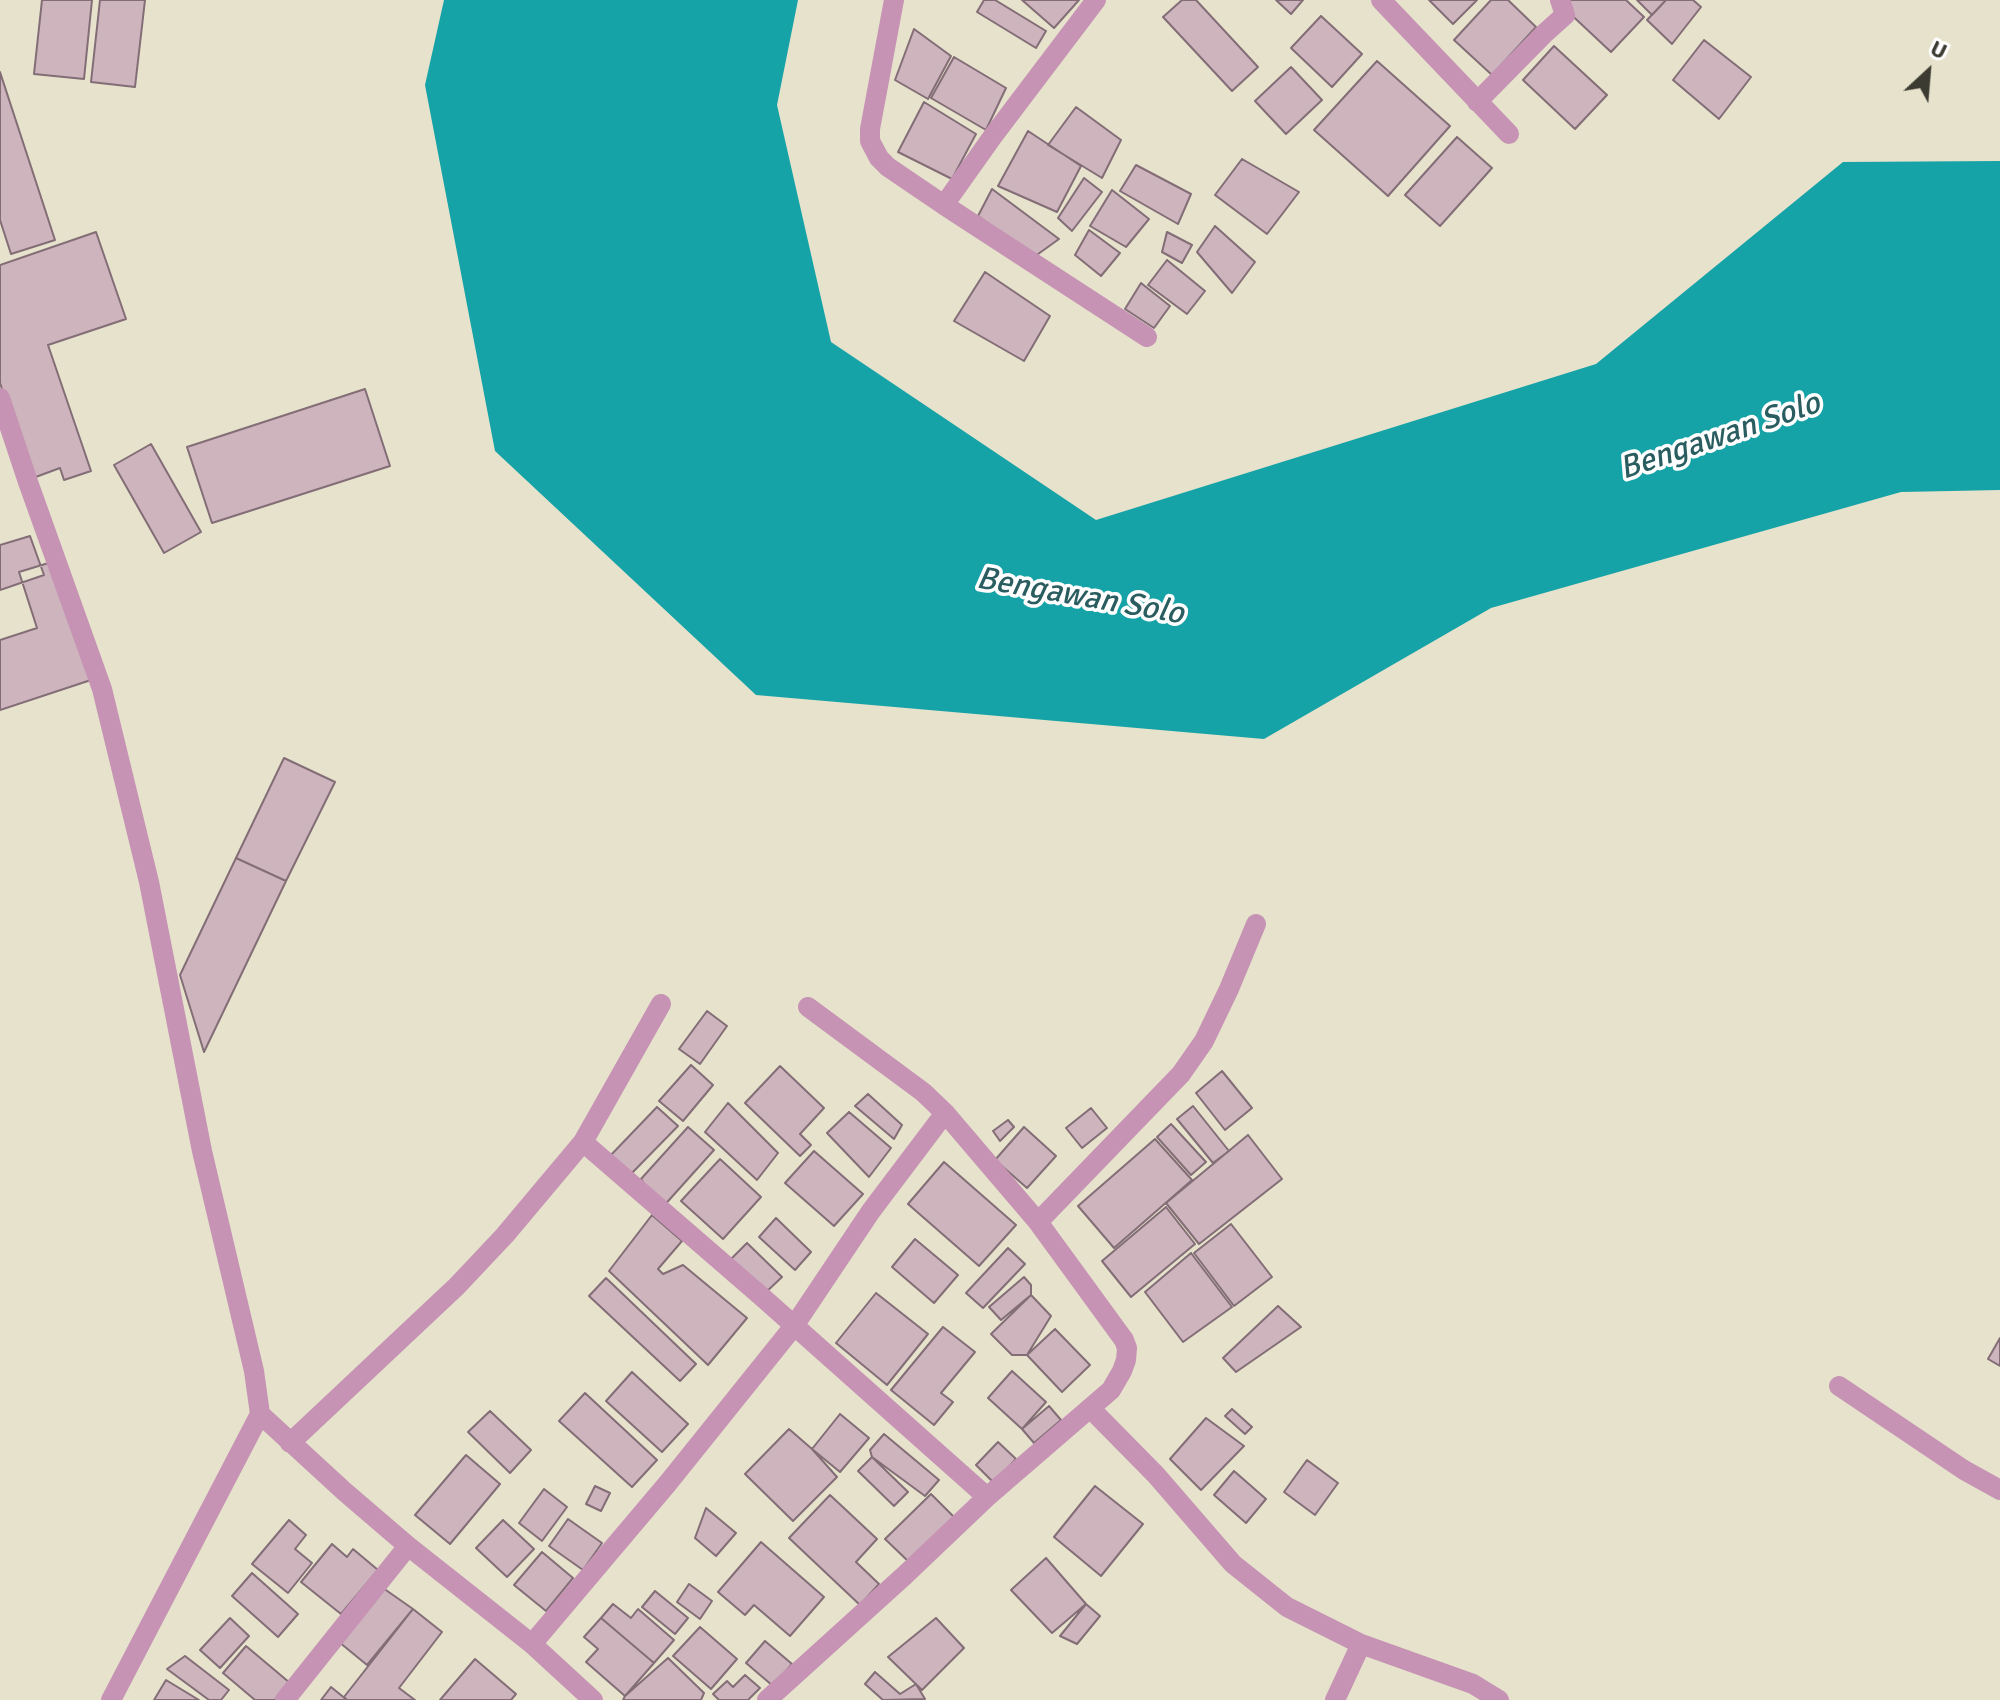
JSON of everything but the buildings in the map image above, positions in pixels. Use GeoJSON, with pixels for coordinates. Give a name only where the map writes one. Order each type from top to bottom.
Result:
{"type":"FeatureCollection","features":[{"type":"Feature","properties":{"kind":"street"},"geometry":{"type":"LineString","coordinates":[[894,0],[870,129],[870,141],[879,158],[944,205],[1147,337]]}},
{"type":"Feature","properties":{"kind":"street"},"geometry":{"type":"LineString","coordinates":[[944,205],[1096,0]]}},
{"type":"Feature","properties":{"kind":"street"},"geometry":{"type":"LineString","coordinates":[[1381,0],[1509,134]]}},
{"type":"Feature","properties":{"kind":"street"},"geometry":{"type":"LineString","coordinates":[[1477,102],[1565,15],[1560,0]]}},
{"type":"Feature","properties":{"kind":"street"},"geometry":{"type":"LineString","coordinates":[[0,398],[102,689],[149,882],[202,1151],[254,1371],[260,1414],[111,1700]]}},
{"type":"Feature","properties":{"kind":"street"},"geometry":{"type":"LineString","coordinates":[[1038,1222],[1181,1074],[1204,1041],[1256,924]]}},
{"type":"Feature","properties":{"kind":"street"},"geometry":{"type":"LineString","coordinates":[[290,1443],[457,1286],[505,1235],[583,1142],[661,1004]]}},
{"type":"Feature","properties":{"kind":"street"},"geometry":{"type":"LineString","coordinates":[[767,1700],[987,1497],[1111,1390],[1126,1360],[1127,1348],[1038,1222],[945,1113],[923,1092],[808,1007]]}},
{"type":"Feature","properties":{"kind":"street"},"geometry":{"type":"LineString","coordinates":[[532,1644],[668,1483],[794,1326],[871,1211],[945,1113]]}},
{"type":"Feature","properties":{"kind":"street"},"geometry":{"type":"LineString","coordinates":[[583,1142],[987,1497]]}},
{"type":"Feature","properties":{"kind":"street"},"geometry":{"type":"LineString","coordinates":[[1839,1386],[1964,1470],[2000,1490]]}},
{"type":"Feature","properties":{"kind":"street"},"geometry":{"type":"LineString","coordinates":[[1090,1408],[1156,1475],[1233,1564],[1287,1607],[1361,1644],[1473,1684],[1499,1700]]}},
{"type":"Feature","properties":{"kind":"street"},"geometry":{"type":"LineString","coordinates":[[260,1414],[408,1546],[532,1644],[593,1700]]}},
{"type":"Feature","properties":{"kind":"street"},"geometry":{"type":"LineString","coordinates":[[285,1700],[408,1546]]}},
{"type":"Feature","properties":{"kind":"street"},"geometry":{"type":"LineString","coordinates":[[1335,1700],[1361,1644]]}},
{"type":"Feature","properties":{"kind":"water","name":"Bengawan Solo"},"geometry":{"type":"Polygon","coordinates":[[[444,0],[798,0],[777,105],[831,342],[1096,520],[1596,364],[1843,162],[2000,161],[2000,490],[1901,492],[1491,608],[1264,739],[756,695],[495,451],[425,85],[444,0]]]}}]}
